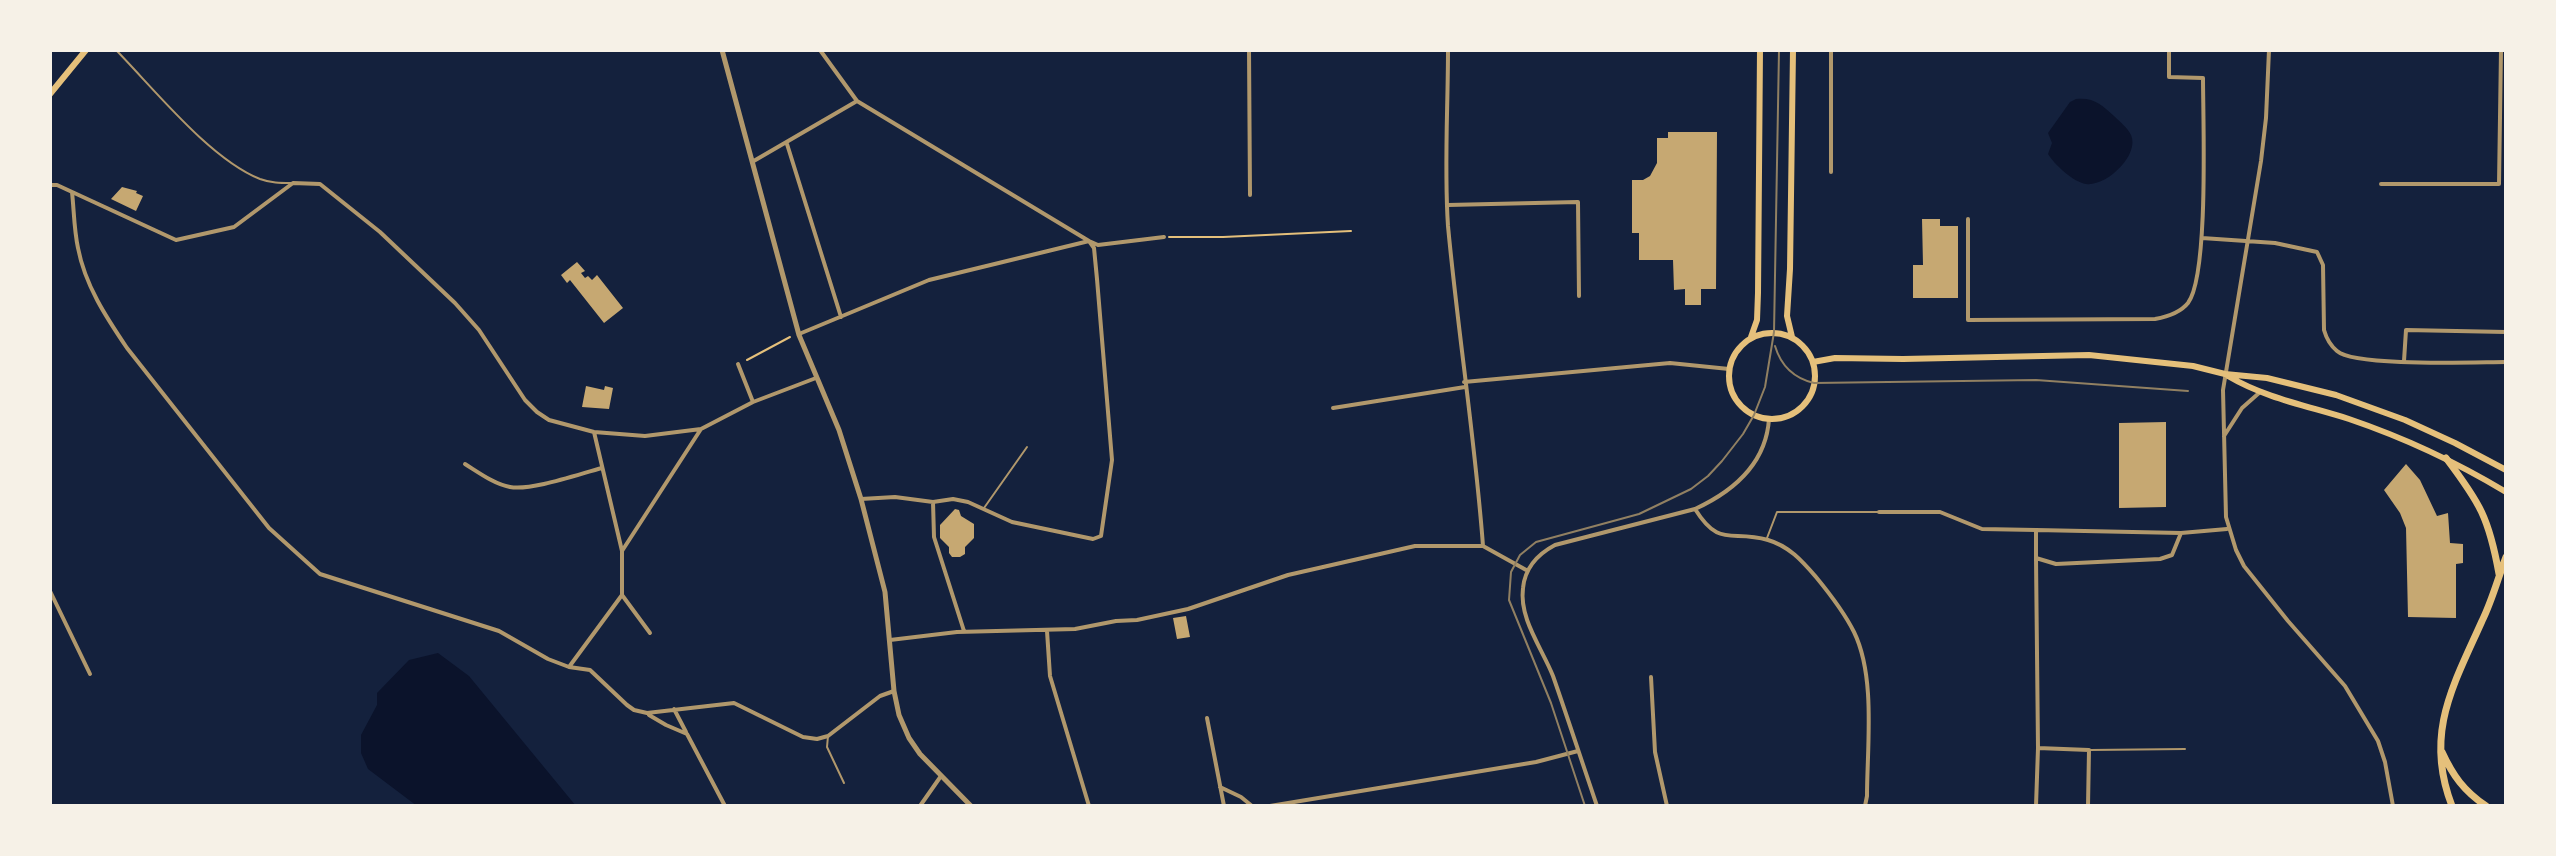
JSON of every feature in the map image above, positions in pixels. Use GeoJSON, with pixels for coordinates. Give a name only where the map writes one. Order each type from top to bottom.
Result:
{"type":"FeatureCollection","features":[{"type":"Feature","properties":{"kind":"highway"},"geometry":{"type":"LineString","coordinates":[[2446,458],[2485,515],[2499,576]]}},
{"type":"Feature","properties":{"kind":"highway"},"geometry":{"type":"LineString","coordinates":[[2452,806],[2441,773],[2442,725],[2446,703],[2506,557]]}},
{"type":"Feature","properties":{"kind":"highway"},"geometry":{"type":"LineString","coordinates":[[2441,750],[2452,774],[2466,792],[2486,806]]}},
{"type":"Feature","properties":{"kind":"main road"},"geometry":{"type":"LineString","coordinates":[[50,94],[86,50]]}},
{"type":"Feature","properties":{"kind":"main road"},"geometry":{"type":"LineString","coordinates":[[1751,337],[1757,320],[1758,293],[1760,50]]}},
{"type":"Feature","properties":{"kind":"main road"},"geometry":{"type":"LineString","coordinates":[[1792,337],[1787,316],[1793,50]]}},
{"type":"Feature","properties":{"kind":"main road"},"geometry":{"type":"LineString","coordinates":[[1774,332],[1792,337],[1803,346],[1813,362],[1814,383],[1805,404],[1791,414],[1769,419],[1754,415],[1739,405],[1729,385],[1729,369],[1738,348],[1751,337],[1774,332]]}},
{"type":"Feature","properties":{"kind":"main road"},"geometry":{"type":"LineString","coordinates":[[1813,362],[1835,358],[2089,355],[2167,362],[2225,374],[2267,378],[2336,395],[2405,420],[2503,467]]}},
{"type":"Feature","properties":{"kind":"main road"},"geometry":{"type":"LineString","coordinates":[[2225,374],[2259,393],[2380,430],[2446,458],[2506,492]]}},
{"type":"Feature","properties":{"kind":"street"},"geometry":{"type":"LineString","coordinates":[[722,50],[799,335],[839,430],[861,499],[885,592],[899,715],[920,754],[971,806]]}},
{"type":"Feature","properties":{"kind":"street"},"geometry":{"type":"LineString","coordinates":[[820,50],[857,101],[1089,241],[1098,245],[1164,237]]}},
{"type":"Feature","properties":{"kind":"street"},"geometry":{"type":"LineString","coordinates":[[1249,50],[1250,195]]}},
{"type":"Feature","properties":{"kind":"street"},"geometry":{"type":"LineString","coordinates":[[1448,50],[1448,223],[1483,546]]}},
{"type":"Feature","properties":{"kind":"street"},"geometry":{"type":"LineString","coordinates":[[1831,50],[1831,172]]}},
{"type":"Feature","properties":{"kind":"street"},"geometry":{"type":"LineString","coordinates":[[1968,219],[1968,320],[2148,320],[2172,315],[2185,306],[2192,296],[2202,238],[2203,78],[2169,77],[2169,50]]}},
{"type":"Feature","properties":{"kind":"street"},"geometry":{"type":"LineString","coordinates":[[2269,50],[2266,118],[2225,374],[2224,505],[2228,529],[2244,566],[2330,667],[2378,741],[2393,806]]}},
{"type":"Feature","properties":{"kind":"street"},"geometry":{"type":"LineString","coordinates":[[2381,184],[2503,184],[2501,50]]}},
{"type":"Feature","properties":{"kind":"street"},"geometry":{"type":"LineString","coordinates":[[752,162],[857,101]]}},
{"type":"Feature","properties":{"kind":"street"},"geometry":{"type":"LineString","coordinates":[[787,144],[841,318]]}},
{"type":"Feature","properties":{"kind":"street"},"geometry":{"type":"LineString","coordinates":[[50,185],[57,185],[176,240],[234,227],[293,183],[320,184],[455,303],[479,330],[525,400],[537,412],[549,420],[594,432],[645,436],[701,429],[753,402],[816,378]]}},
{"type":"Feature","properties":{"kind":"street"},"geometry":{"type":"LineString","coordinates":[[72,192],[78,249],[90,286],[107,318],[127,348],[269,528],[320,574],[499,631],[530,651],[569,667],[590,670],[634,710],[647,713],[687,734]]}},
{"type":"Feature","properties":{"kind":"street"},"geometry":{"type":"LineString","coordinates":[[1448,205],[1578,202],[1579,296]]}},
{"type":"Feature","properties":{"kind":"street"},"geometry":{"type":"LineString","coordinates":[[2202,238],[2291,246],[2319,254],[2323,265],[2324,330],[2326,338],[2338,353],[2363,360],[2506,362]]}},
{"type":"Feature","properties":{"kind":"street"},"geometry":{"type":"LineString","coordinates":[[799,335],[929,280],[1089,241]]}},
{"type":"Feature","properties":{"kind":"street"},"geometry":{"type":"LineString","coordinates":[[861,499],[895,497],[933,502],[953,499],[968,502],[1012,522],[1093,539],[1101,536],[1112,460],[1096,264],[1094,248],[1089,241]]}},
{"type":"Feature","properties":{"kind":"street"},"geometry":{"type":"LineString","coordinates":[[2404,361],[2406,330],[2506,332]]}},
{"type":"Feature","properties":{"kind":"street"},"geometry":{"type":"LineString","coordinates":[[1333,408],[1465,384],[1670,363],[1729,369]]}},
{"type":"Feature","properties":{"kind":"street"},"geometry":{"type":"LineString","coordinates":[[738,364],[753,402]]}},
{"type":"Feature","properties":{"kind":"street"},"geometry":{"type":"LineString","coordinates":[[2223,438],[2242,408],[2259,393]]}},
{"type":"Feature","properties":{"kind":"street"},"geometry":{"type":"LineString","coordinates":[[1597,806],[1551,672],[1525,611],[1523,589],[1528,571],[1541,554],[1555,545],[1695,509],[1715,500],[1740,481],[1755,464],[1762,453],[1769,419]]}},
{"type":"Feature","properties":{"kind":"street"},"geometry":{"type":"LineString","coordinates":[[622,551],[701,429]]}},
{"type":"Feature","properties":{"kind":"street"},"geometry":{"type":"LineString","coordinates":[[569,667],[622,595],[622,551],[594,432]]}},
{"type":"Feature","properties":{"kind":"street"},"geometry":{"type":"LineString","coordinates":[[465,464],[510,487],[526,487],[602,468]]}},
{"type":"Feature","properties":{"kind":"street"},"geometry":{"type":"LineString","coordinates":[[933,502],[934,537],[964,632]]}},
{"type":"Feature","properties":{"kind":"street"},"geometry":{"type":"LineString","coordinates":[[1695,509],[1707,528],[1721,535],[1766,539],[1786,547],[1831,594],[1855,633],[1867,688],[1865,806]]}},
{"type":"Feature","properties":{"kind":"street"},"geometry":{"type":"LineString","coordinates":[[1879,512],[1940,512],[1982,529],[2181,533],[2228,529]]}},
{"type":"Feature","properties":{"kind":"street"},"geometry":{"type":"LineString","coordinates":[[2036,530],[2036,806]]}},
{"type":"Feature","properties":{"kind":"street"},"geometry":{"type":"LineString","coordinates":[[2036,558],[2056,564],[2160,559],[2172,555],[2181,533]]}},
{"type":"Feature","properties":{"kind":"street"},"geometry":{"type":"LineString","coordinates":[[890,640],[957,632],[1075,629],[1137,620],[1188,609],[1288,575],[1415,546],[1483,546],[1528,571]]}},
{"type":"Feature","properties":{"kind":"street"},"geometry":{"type":"LineString","coordinates":[[50,591],[90,674]]}},
{"type":"Feature","properties":{"kind":"street"},"geometry":{"type":"LineString","coordinates":[[622,595],[650,633]]}},
{"type":"Feature","properties":{"kind":"street"},"geometry":{"type":"LineString","coordinates":[[1047,631],[1050,676],[1089,806]]}},
{"type":"Feature","properties":{"kind":"street"},"geometry":{"type":"LineString","coordinates":[[1651,677],[1655,752],[1667,806]]}},
{"type":"Feature","properties":{"kind":"street"},"geometry":{"type":"LineString","coordinates":[[647,713],[734,703],[803,737],[817,739],[828,736],[880,696],[894,691]]}},
{"type":"Feature","properties":{"kind":"street"},"geometry":{"type":"LineString","coordinates":[[674,709],[725,806]]}},
{"type":"Feature","properties":{"kind":"street"},"geometry":{"type":"LineString","coordinates":[[1207,718],[1224,806]]}},
{"type":"Feature","properties":{"kind":"street"},"geometry":{"type":"LineString","coordinates":[[2038,748],[2089,750],[2088,806]]}},
{"type":"Feature","properties":{"kind":"street"},"geometry":{"type":"LineString","coordinates":[[1270,806],[1535,762],[1579,751]]}},
{"type":"Feature","properties":{"kind":"street"},"geometry":{"type":"LineString","coordinates":[[920,806],[941,776]]}},
{"type":"Feature","properties":{"kind":"street"},"geometry":{"type":"LineString","coordinates":[[1220,787],[1252,806]]}},
{"type":"Feature","properties":{"kind":"lane"},"geometry":{"type":"LineString","coordinates":[[116,50],[215,152],[259,179],[293,183]]}},
{"type":"Feature","properties":{"kind":"lane"},"geometry":{"type":"LineString","coordinates":[[983,510],[1027,447]]}},
{"type":"Feature","properties":{"kind":"lane"},"geometry":{"type":"LineString","coordinates":[[1766,539],[1777,512],[1879,512]]}},
{"type":"Feature","properties":{"kind":"lane"},"geometry":{"type":"LineString","coordinates":[[828,736],[827,747],[844,783]]}},
{"type":"Feature","properties":{"kind":"lane"},"geometry":{"type":"LineString","coordinates":[[2089,750],[2185,749]]}},
{"type":"Feature","properties":{"kind":"path"},"geometry":{"type":"LineString","coordinates":[[1164,237],[1351,231]]}},
{"type":"Feature","properties":{"kind":"path"},"geometry":{"type":"LineString","coordinates":[[738,364],[799,335]]}},
{"type":"Feature","properties":{"kind":"water"},"geometry":{"type":"Polygon","coordinates":[[[2088,99],[2101,105],[2131,135],[2131,152],[2126,160],[2111,175],[2094,184],[2075,180],[2048,154],[2052,143],[2048,133],[2070,102],[2088,99]]]}},
{"type":"Feature","properties":{"kind":"water"},"geometry":{"type":"Polygon","coordinates":[[[438,653],[469,676],[576,806],[417,806],[368,769],[361,753],[361,735],[377,705],[377,693],[409,660],[438,653]]]}},
{"type":"Feature","properties":{"kind":"building"},"geometry":{"type":"Polygon","coordinates":[[[1668,132],[1717,132],[1716,289],[1701,289],[1701,305],[1685,305],[1685,289],[1674,290],[1673,260],[1639,260],[1639,233],[1632,233],[1632,180],[1650,176],[1657,163],[1657,138],[1668,138],[1668,132]]]}},
{"type":"Feature","properties":{"kind":"building"},"geometry":{"type":"Polygon","coordinates":[[[122,187],[143,196],[136,211],[111,199],[122,187]]]}},
{"type":"Feature","properties":{"kind":"building"},"geometry":{"type":"Polygon","coordinates":[[[1922,219],[1940,219],[1940,226],[1958,226],[1958,298],[1913,298],[1913,265],[1923,265],[1922,219]]]}},
{"type":"Feature","properties":{"kind":"building"},"geometry":{"type":"Polygon","coordinates":[[[577,262],[585,271],[581,273],[585,278],[588,276],[592,280],[597,275],[623,308],[604,323],[570,280],[567,283],[561,275],[577,262]]]}},
{"type":"Feature","properties":{"kind":"building"},"geometry":{"type":"Polygon","coordinates":[[[586,386],[604,390],[605,386],[613,388],[609,409],[582,407],[586,386]]]}},
{"type":"Feature","properties":{"kind":"building"},"geometry":{"type":"Polygon","coordinates":[[[2166,422],[2166,507],[2119,508],[2119,423],[2166,422]]]}},
{"type":"Feature","properties":{"kind":"building"},"geometry":{"type":"Polygon","coordinates":[[[2406,464],[2420,480],[2437,516],[2448,513],[2450,543],[2463,544],[2463,563],[2456,564],[2456,618],[2408,617],[2406,528],[2384,490],[2406,464]]]}},
{"type":"Feature","properties":{"kind":"building"},"geometry":{"type":"Polygon","coordinates":[[[955,509],[974,524],[974,538],[960,557],[952,557],[949,547],[940,538],[940,525],[955,509]]]}},
{"type":"Feature","properties":{"kind":"building"},"geometry":{"type":"Polygon","coordinates":[[[1186,616],[1190,637],[1177,639],[1173,618],[1186,616]]]}},
{"type":"Feature","properties":{"kind":"tram line"},"geometry":{"type":"LineString","coordinates":[[1585,806],[1551,703],[1509,600],[1511,572],[1520,555],[1536,542],[1639,514],[1691,489],[1722,461],[1754,415],[1765,387],[1774,332],[1779,50]]}},
{"type":"Feature","properties":{"kind":"tram line"},"geometry":{"type":"LineString","coordinates":[[1775,346],[1789,370],[1814,383],[2036,380],[2188,391]]}}]}
